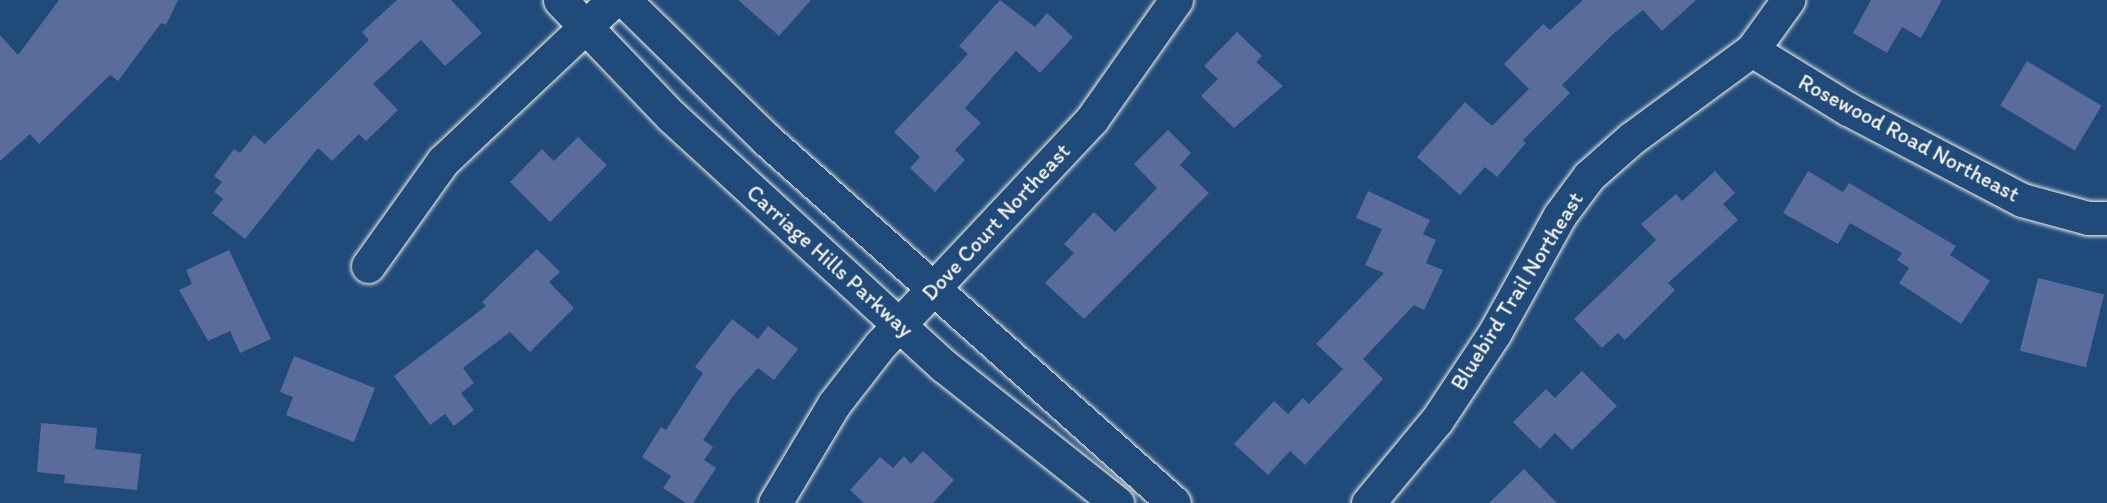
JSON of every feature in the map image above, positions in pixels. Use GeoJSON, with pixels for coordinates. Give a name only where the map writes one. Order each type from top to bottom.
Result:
{"type":"FeatureCollection","features":[{"type":"Feature","properties":{"kind":"street","name":"Carriage Hills Parkway"},"geometry":{"type":"LineString","coordinates":[[560,0],[671,116],[901,323],[944,366],[1117,503]]}},
{"type":"Feature","properties":{"kind":"street"},"geometry":{"type":"LineString","coordinates":[[368,266],[443,161],[614,0]]}},
{"type":"Feature","properties":{"kind":"street","name":"Carriage Hills Parkway"},"geometry":{"type":"LineString","coordinates":[[624,0],[767,140],[933,291],[1173,503]]}},
{"type":"Feature","properties":{"kind":"street","name":"Dove Court Northeast"},"geometry":{"type":"LineString","coordinates":[[775,503],[834,404],[901,323],[1092,119],[1176,0]]}},
{"type":"Feature","properties":{"kind":"street","name":"Bluebird Trail Northeast"},"geometry":{"type":"LineString","coordinates":[[1368,503],[1437,420],[1494,334],[1560,215],[1589,176],[1632,138],[1752,50],[1788,0]]}},
{"type":"Feature","properties":{"kind":"street","name":"Rosewood Road Northeast"},"geometry":{"type":"LineString","coordinates":[[1752,50],[1859,115],[2022,200],[2088,218],[2107,218]]}},
{"type":"Feature","properties":{"kind":"building"},"geometry":{"type":"Polygon","coordinates":[[[59,0],[178,0],[166,25],[161,23],[118,81],[110,75],[39,144],[30,134],[0,161],[0,35],[18,55],[59,0]]]}},
{"type":"Feature","properties":{"kind":"building"},"geometry":{"type":"Polygon","coordinates":[[[397,0],[451,0],[482,33],[445,66],[421,40],[373,84],[398,110],[366,141],[359,134],[332,161],[318,148],[245,239],[212,213],[223,199],[214,192],[222,182],[214,176],[234,149],[240,153],[254,135],[265,144],[369,40],[362,32],[397,0]]]}},
{"type":"Feature","properties":{"kind":"building"},"geometry":{"type":"Polygon","coordinates":[[[738,0],[811,0],[779,36],[738,0]]]}},
{"type":"Feature","properties":{"kind":"building"},"geometry":{"type":"Polygon","coordinates":[[[1000,0],[1035,27],[1047,13],[1073,37],[1040,73],[1016,51],[965,108],[981,123],[955,150],[965,160],[935,192],[910,168],[920,157],[894,132],[968,54],[959,46],[1000,0]]]}},
{"type":"Feature","properties":{"kind":"building"},"geometry":{"type":"Polygon","coordinates":[[[1583,0],[1696,0],[1662,31],[1643,10],[1612,35],[1562,85],[1570,93],[1523,140],[1526,143],[1497,177],[1485,167],[1460,195],[1417,157],[1465,102],[1492,126],[1529,89],[1504,64],[1543,24],[1550,30],[1583,0]]]}},
{"type":"Feature","properties":{"kind":"building"},"geometry":{"type":"Polygon","coordinates":[[[1871,0],[1942,0],[1921,38],[1902,27],[1887,53],[1853,33],[1871,0]]]}},
{"type":"Feature","properties":{"kind":"building"},"geometry":{"type":"Polygon","coordinates":[[[1237,32],[1262,56],[1256,62],[1283,86],[1234,128],[1201,96],[1218,79],[1204,66],[1237,32]]]}},
{"type":"Feature","properties":{"kind":"building"},"geometry":{"type":"Polygon","coordinates":[[[2027,61],[2102,106],[2075,150],[2000,106],[2027,61]]]}},
{"type":"Feature","properties":{"kind":"building"},"geometry":{"type":"Polygon","coordinates":[[[1168,130],[1191,153],[1180,165],[1209,193],[1084,319],[1045,283],[1074,253],[1064,244],[1094,212],[1115,232],[1157,188],[1134,164],[1168,130]]]}},
{"type":"Feature","properties":{"kind":"building"},"geometry":{"type":"Polygon","coordinates":[[[578,137],[607,165],[550,222],[510,182],[542,149],[554,161],[578,137]]]}},
{"type":"Feature","properties":{"kind":"building"},"geometry":{"type":"Polygon","coordinates":[[[1715,171],[1735,193],[1723,204],[1738,220],[1668,283],[1675,290],[1625,340],[1618,333],[1602,348],[1574,319],[1656,240],[1641,224],[1676,194],[1682,201],[1715,171]]]}},
{"type":"Feature","properties":{"kind":"building"},"geometry":{"type":"Polygon","coordinates":[[[1808,171],[1843,192],[1849,183],[1956,246],[1950,255],[1990,281],[1961,324],[1899,283],[1909,268],[1897,260],[1902,253],[1850,223],[1838,244],[1783,213],[1808,171]]]}},
{"type":"Feature","properties":{"kind":"building"},"geometry":{"type":"Polygon","coordinates":[[[1368,191],[1430,220],[1423,234],[1436,240],[1426,263],[1443,270],[1424,310],[1414,305],[1363,359],[1383,379],[1305,465],[1290,451],[1268,475],[1234,444],[1274,401],[1288,414],[1303,398],[1309,404],[1343,369],[1316,344],[1384,273],[1365,265],[1382,229],[1356,218],[1368,191]]]}},
{"type":"Feature","properties":{"kind":"building"},"geometry":{"type":"Polygon","coordinates":[[[537,249],[560,272],[549,282],[574,308],[530,352],[510,332],[463,368],[474,383],[461,393],[474,410],[454,426],[445,414],[430,425],[394,376],[486,306],[482,302],[537,249]]]}},
{"type":"Feature","properties":{"kind":"building"},"geometry":{"type":"Polygon","coordinates":[[[229,250],[271,339],[240,353],[230,331],[208,341],[179,290],[192,284],[186,270],[229,250]]]}},
{"type":"Feature","properties":{"kind":"building"},"geometry":{"type":"Polygon","coordinates":[[[2038,278],[2104,294],[2086,367],[2020,351],[2038,278]]]}},
{"type":"Feature","properties":{"kind":"building"},"geometry":{"type":"Polygon","coordinates":[[[732,319],[758,339],[768,326],[798,349],[774,380],[758,368],[733,396],[703,440],[713,447],[704,460],[716,468],[693,503],[686,503],[663,488],[671,476],[642,457],[661,427],[666,430],[703,373],[695,367],[732,319]]]}},
{"type":"Feature","properties":{"kind":"building"},"geometry":{"type":"Polygon","coordinates":[[[294,356],[375,388],[354,442],[286,415],[293,397],[280,392],[294,356]]]}},
{"type":"Feature","properties":{"kind":"building"},"geometry":{"type":"Polygon","coordinates":[[[1582,371],[1617,406],[1572,450],[1555,433],[1540,449],[1513,422],[1546,389],[1555,398],[1582,371]]]}},
{"type":"Feature","properties":{"kind":"building"},"geometry":{"type":"Polygon","coordinates":[[[41,423],[97,428],[95,449],[141,454],[137,490],[64,483],[65,475],[37,472],[41,423]]]}},
{"type":"Feature","properties":{"kind":"building"},"geometry":{"type":"Polygon","coordinates":[[[923,451],[954,480],[933,503],[864,503],[850,490],[880,457],[893,468],[904,456],[911,464],[923,451]]]}},
{"type":"Feature","properties":{"kind":"building"},"geometry":{"type":"Polygon","coordinates":[[[1524,469],[1557,503],[1489,503],[1524,469]]]}}]}
